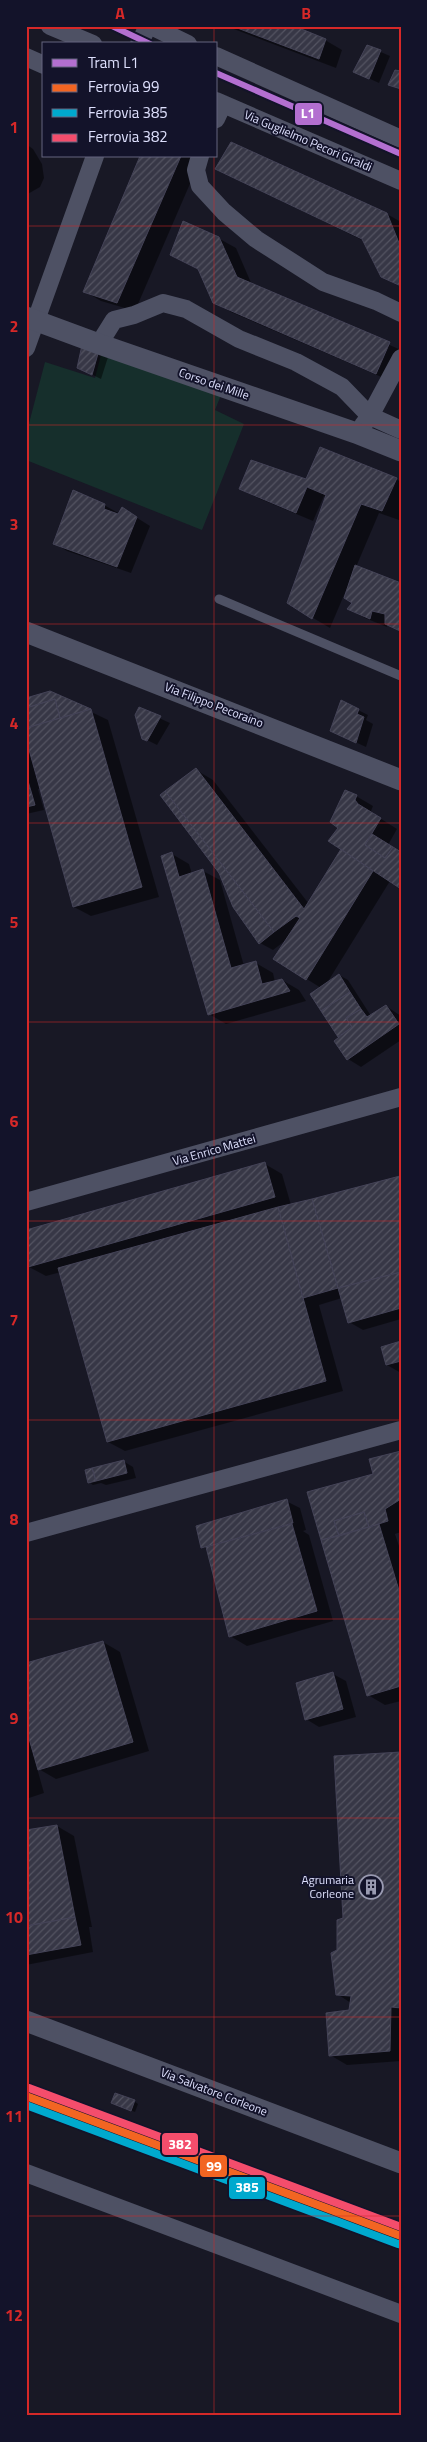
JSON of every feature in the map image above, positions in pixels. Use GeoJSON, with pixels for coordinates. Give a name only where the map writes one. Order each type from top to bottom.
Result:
{"type":"FeatureCollection","features":[{"type":"Feature","properties":{"kind":"street"},"geometry":{"type":"LineString","coordinates":[[50,26],[88,42]]}},
{"type":"Feature","properties":{"kind":"street"},"geometry":{"type":"LineString","coordinates":[[140,42],[150,26],[184,42]]}},
{"type":"Feature","properties":{"kind":"street"},"geometry":{"type":"LineString","coordinates":[[26,57],[42,64]]}},
{"type":"Feature","properties":{"kind":"street"},"geometry":{"type":"LineString","coordinates":[[218,57],[401,140]]}},
{"type":"Feature","properties":{"kind":"street","name":"Via Guglielmo Pecori Giraldi"},"geometry":{"type":"LineString","coordinates":[[219,108],[401,181]]}},
{"type":"Feature","properties":{"kind":"street"},"geometry":{"type":"LineString","coordinates":[[26,348],[31,318],[94,158]]}},
{"type":"Feature","properties":{"kind":"street"},"geometry":{"type":"LineString","coordinates":[[199,158],[196,170],[200,186],[224,212],[256,240],[323,282],[376,301],[401,313]]}},
{"type":"Feature","properties":{"kind":"street"},"geometry":{"type":"LineString","coordinates":[[99,344],[114,320],[134,315],[163,303],[186,309],[238,339],[296,362],[342,387],[370,416],[401,430]]}},
{"type":"Feature","properties":{"kind":"street","name":"Corso dei Mille"},"geometry":{"type":"LineString","coordinates":[[31,318],[99,344],[356,433],[401,451]]}},
{"type":"Feature","properties":{"kind":"street"},"geometry":{"type":"LineString","coordinates":[[356,433],[370,416],[401,358]]}},
{"type":"Feature","properties":{"kind":"street","name":"Via Filippo Pecoraino"},"geometry":{"type":"LineString","coordinates":[[26,632],[401,780]]}},
{"type":"Feature","properties":{"kind":"street","name":"Via Enrico Mattei"},"geometry":{"type":"LineString","coordinates":[[26,1202],[401,1097]]}},
{"type":"Feature","properties":{"kind":"street"},"geometry":{"type":"LineString","coordinates":[[26,1532],[401,1430]]}},
{"type":"Feature","properties":{"kind":"street","name":"Via Salvatore Corleone"},"geometry":{"type":"LineString","coordinates":[[26,2021],[401,2162]]}},
{"type":"Feature","properties":{"kind":"street"},"geometry":{"type":"LineString","coordinates":[[26,2173],[401,2314]]}},
{"type":"Feature","properties":{"kind":"lane"},"geometry":{"type":"LineString","coordinates":[[219,599],[401,676]]}},
{"type":"Feature","properties":{"kind":"green space"},"geometry":{"type":"Polygon","coordinates":[[[102,351],[221,395],[215,410],[244,424],[202,530],[26,460],[26,435],[45,362],[95,378],[102,351]]]}},
{"type":"Feature","properties":{"kind":"building"},"geometry":{"type":"Polygon","coordinates":[[[232,26],[294,26],[326,39],[319,59],[232,26]]]}},
{"type":"Feature","properties":{"kind":"building"},"geometry":{"type":"Polygon","coordinates":[[[367,45],[381,50],[369,79],[353,72],[367,45]]]}},
{"type":"Feature","properties":{"kind":"building"},"geometry":{"type":"Polygon","coordinates":[[[395,70],[401,71],[401,89],[388,85],[395,70]]]}},
{"type":"Feature","properties":{"kind":"building"},"geometry":{"type":"Polygon","coordinates":[[[231,142],[387,213],[401,248],[401,286],[381,277],[362,239],[215,169],[231,142]]]}},
{"type":"Feature","properties":{"kind":"building"},"geometry":{"type":"Polygon","coordinates":[[[139,158],[180,158],[117,303],[83,292],[139,158]]]}},
{"type":"Feature","properties":{"kind":"building"},"geometry":{"type":"Polygon","coordinates":[[[183,221],[219,237],[237,277],[390,342],[376,374],[213,303],[198,269],[170,255],[183,221]]]}},
{"type":"Feature","properties":{"kind":"building"},"geometry":{"type":"Polygon","coordinates":[[[82,345],[99,350],[92,375],[77,368],[82,345]]]}},
{"type":"Feature","properties":{"kind":"building"},"geometry":{"type":"Polygon","coordinates":[[[320,447],[397,478],[382,511],[361,504],[312,619],[287,603],[326,495],[307,487],[296,513],[239,489],[251,460],[306,479],[320,447]]]}},
{"type":"Feature","properties":{"kind":"building"},"geometry":{"type":"Polygon","coordinates":[[[73,490],[105,504],[104,509],[118,514],[122,507],[137,517],[117,567],[53,544],[73,490]]]}},
{"type":"Feature","properties":{"kind":"building"},"geometry":{"type":"Polygon","coordinates":[[[355,565],[401,583],[400,631],[385,624],[385,614],[372,611],[370,619],[347,609],[352,603],[344,598],[355,565]]]}},
{"type":"Feature","properties":{"kind":"building"},"geometry":{"type":"Polygon","coordinates":[[[50,691],[91,709],[60,718],[55,699],[26,708],[26,698],[50,691]]]}},
{"type":"Feature","properties":{"kind":"building"},"geometry":{"type":"Polygon","coordinates":[[[55,699],[60,718],[26,728],[26,708],[55,699]]]}},
{"type":"Feature","properties":{"kind":"building"},"geometry":{"type":"Polygon","coordinates":[[[341,700],[359,709],[357,714],[364,717],[356,743],[330,731],[341,700]]]}},
{"type":"Feature","properties":{"kind":"building"},"geometry":{"type":"Polygon","coordinates":[[[139,707],[161,716],[147,741],[142,739],[135,715],[139,707]]]}},
{"type":"Feature","properties":{"kind":"building"},"geometry":{"type":"Polygon","coordinates":[[[91,709],[142,887],[73,907],[26,739],[26,728],[91,709]]]}},
{"type":"Feature","properties":{"kind":"building"},"geometry":{"type":"Polygon","coordinates":[[[196,768],[304,909],[341,849],[373,871],[306,980],[273,959],[300,918],[296,916],[274,932],[165,791],[196,768]]]}},
{"type":"Feature","properties":{"kind":"building"},"geometry":{"type":"Polygon","coordinates":[[[28,781],[35,805],[26,807],[26,782],[28,781]]]}},
{"type":"Feature","properties":{"kind":"building"},"geometry":{"type":"Polygon","coordinates":[[[345,790],[357,795],[355,800],[358,804],[381,818],[365,845],[385,858],[393,847],[401,852],[401,889],[328,841],[338,828],[330,822],[345,790]]]}},
{"type":"Feature","properties":{"kind":"building"},"geometry":{"type":"Polygon","coordinates":[[[165,791],[274,932],[259,944],[233,907],[219,873],[160,795],[165,791]]]}},
{"type":"Feature","properties":{"kind":"building"},"geometry":{"type":"Polygon","coordinates":[[[372,834],[393,847],[385,858],[365,845],[372,834]]]}},
{"type":"Feature","properties":{"kind":"building"},"geometry":{"type":"Polygon","coordinates":[[[172,852],[179,877],[203,869],[231,968],[256,961],[262,984],[282,979],[290,991],[208,1015],[161,856],[172,852]]]}},
{"type":"Feature","properties":{"kind":"building"},"geometry":{"type":"Polygon","coordinates":[[[339,974],[350,992],[321,1011],[310,994],[339,974]]]}},
{"type":"Feature","properties":{"kind":"building"},"geometry":{"type":"Polygon","coordinates":[[[350,992],[361,1009],[346,1018],[352,1027],[338,1037],[321,1011],[350,992]]]}},
{"type":"Feature","properties":{"kind":"building"},"geometry":{"type":"Polygon","coordinates":[[[386,1005],[399,1024],[347,1060],[334,1041],[352,1027],[346,1018],[361,1009],[367,1017],[386,1005]]]}},
{"type":"Feature","properties":{"kind":"building"},"geometry":{"type":"Polygon","coordinates":[[[265,1162],[275,1197],[28,1267],[26,1230],[265,1162]]]}},
{"type":"Feature","properties":{"kind":"building"},"geometry":{"type":"Polygon","coordinates":[[[400,1176],[401,1272],[338,1288],[312,1199],[400,1176]]]}},
{"type":"Feature","properties":{"kind":"building"},"geometry":{"type":"Polygon","coordinates":[[[312,1199],[338,1288],[303,1298],[278,1207],[312,1199]]]}},
{"type":"Feature","properties":{"kind":"building"},"geometry":{"type":"Polygon","coordinates":[[[278,1207],[326,1381],[107,1442],[58,1268],[278,1207]]]}},
{"type":"Feature","properties":{"kind":"building"},"geometry":{"type":"Polygon","coordinates":[[[401,1272],[401,1308],[348,1323],[338,1288],[401,1272]]]}},
{"type":"Feature","properties":{"kind":"building"},"geometry":{"type":"Polygon","coordinates":[[[401,1341],[401,1361],[386,1365],[381,1347],[401,1341]]]}},
{"type":"Feature","properties":{"kind":"building"},"geometry":{"type":"Polygon","coordinates":[[[401,1451],[401,1499],[385,1509],[388,1521],[369,1527],[364,1512],[334,1521],[339,1536],[321,1540],[307,1492],[373,1474],[369,1459],[401,1451]]]}},
{"type":"Feature","properties":{"kind":"building"},"geometry":{"type":"Polygon","coordinates":[[[124,1460],[127,1473],[96,1481],[92,1468],[124,1460]]]}},
{"type":"Feature","properties":{"kind":"building"},"geometry":{"type":"Polygon","coordinates":[[[92,1468],[96,1481],[88,1483],[85,1470],[92,1468]]]}},
{"type":"Feature","properties":{"kind":"building"},"geometry":{"type":"Polygon","coordinates":[[[287,1499],[293,1523],[201,1548],[196,1526],[287,1499]]]}},
{"type":"Feature","properties":{"kind":"building"},"geometry":{"type":"Polygon","coordinates":[[[364,1512],[369,1527],[339,1536],[334,1521],[364,1512]]]}},
{"type":"Feature","properties":{"kind":"building"},"geometry":{"type":"Polygon","coordinates":[[[292,1524],[317,1611],[229,1637],[206,1547],[292,1524]]]}},
{"type":"Feature","properties":{"kind":"building"},"geometry":{"type":"Polygon","coordinates":[[[379,1524],[401,1597],[401,1686],[367,1696],[321,1540],[379,1524]]]}},
{"type":"Feature","properties":{"kind":"building"},"geometry":{"type":"Polygon","coordinates":[[[103,1641],[133,1742],[38,1770],[26,1728],[26,1663],[103,1641]]]}},
{"type":"Feature","properties":{"kind":"building"},"geometry":{"type":"Polygon","coordinates":[[[333,1672],[343,1709],[305,1720],[296,1683],[333,1672]]]}},
{"type":"Feature","properties":{"kind":"building","name":"Agrumaria Corleone"},"geometry":{"type":"Polygon","coordinates":[[[401,1752],[401,2008],[391,2007],[390,2051],[329,2056],[326,2013],[349,2010],[351,1996],[336,1995],[331,1953],[337,1950],[337,1920],[343,1918],[334,1756],[401,1752]]]}},
{"type":"Feature","properties":{"kind":"building"},"geometry":{"type":"Polygon","coordinates":[[[57,1825],[75,1917],[26,1926],[26,1830],[57,1825]]]}},
{"type":"Feature","properties":{"kind":"building"},"geometry":{"type":"Polygon","coordinates":[[[75,1917],[81,1945],[26,1955],[26,1926],[75,1917]]]}},
{"type":"Feature","properties":{"kind":"building"},"geometry":{"type":"Polygon","coordinates":[[[115,2093],[135,2100],[131,2111],[111,2103],[115,2093]]]}},
{"type":"Feature","properties":{"kind":"railway"},"geometry":{"type":"LineString","coordinates":[[26,2107],[35,2110]]}},
{"type":"Feature","properties":{"kind":"tram line","name":"L1"},"geometry":{"type":"LineString","coordinates":[[112,26],[146,42]]}},
{"type":"Feature","properties":{"kind":"tram line","name":"L1"},"geometry":{"type":"LineString","coordinates":[[218,74],[401,154]]}},
{"type":"Feature","properties":{"kind":"rail line","name":"382"},"geometry":{"type":"LineString","coordinates":[[29,2088],[401,2227]]}},
{"type":"Feature","properties":{"kind":"rail line","name":"99"},"geometry":{"type":"LineString","coordinates":[[26,2096],[401,2236]]}},
{"type":"Feature","properties":{"kind":"rail line","name":"385"},"geometry":{"type":"LineString","coordinates":[[26,2105],[398,2244]]}},
{"type":"Feature","properties":{"kind":"place","name":"Agrumaria Corleone"},"geometry":{"type":"Point","coordinates":[371,1887]}}]}
